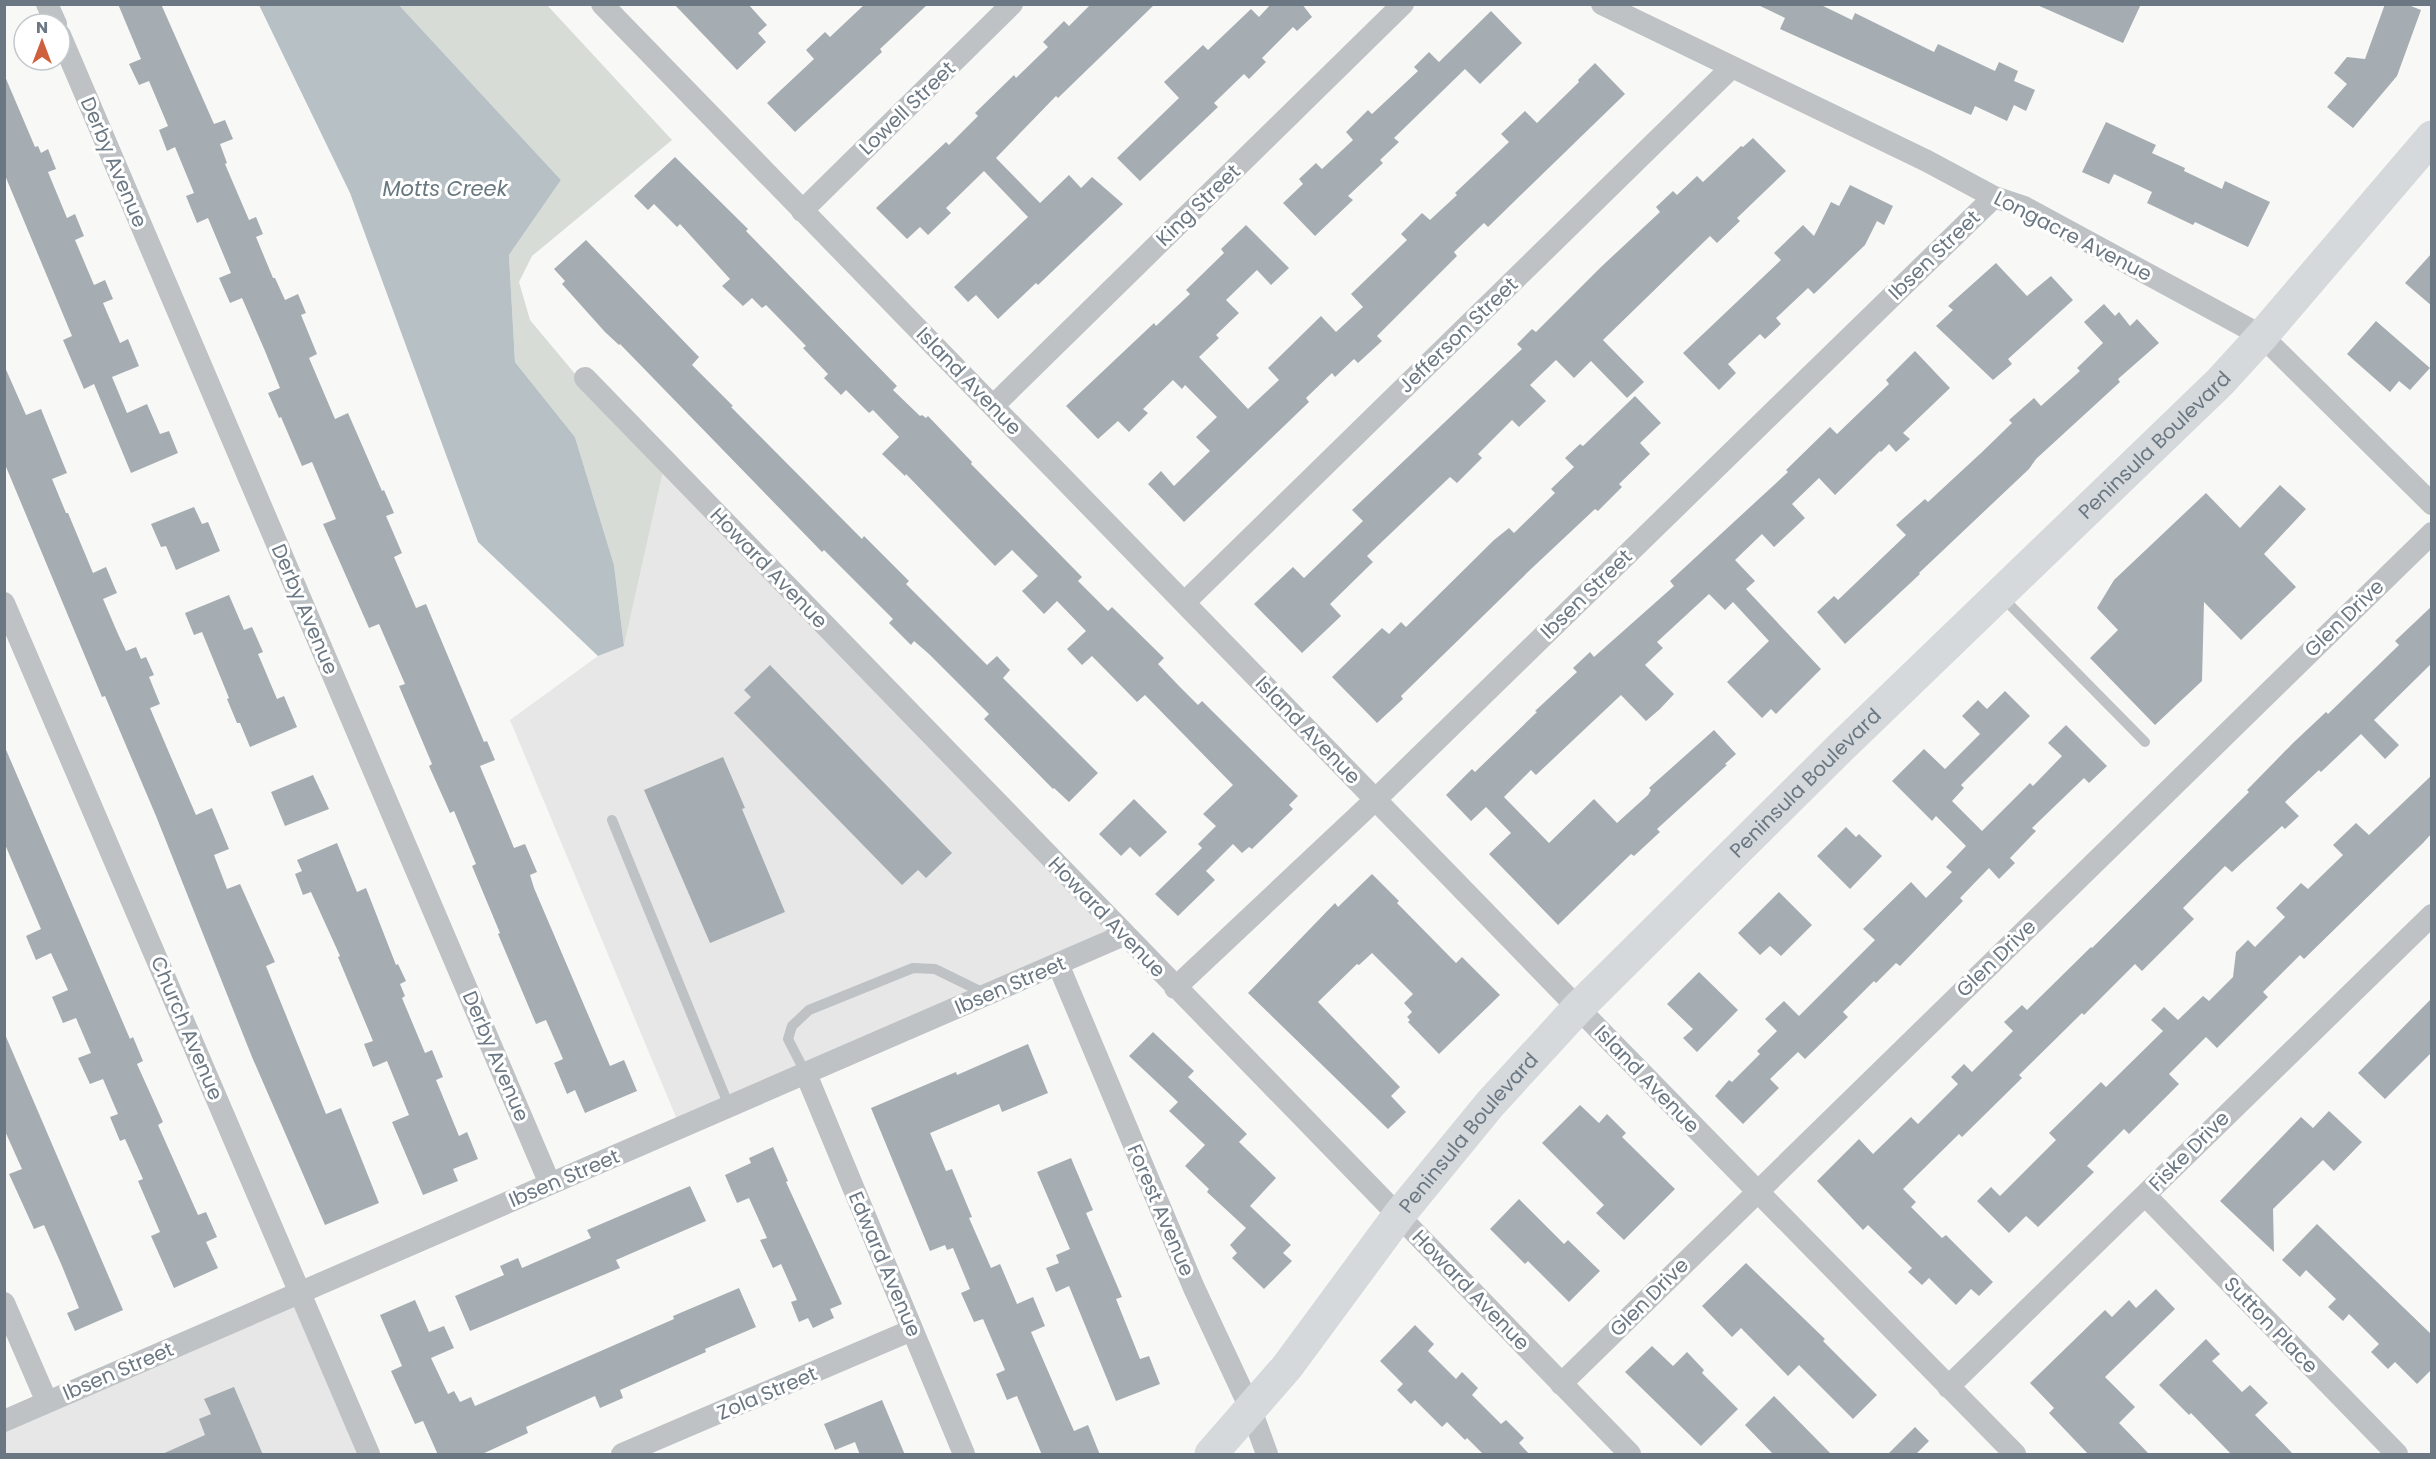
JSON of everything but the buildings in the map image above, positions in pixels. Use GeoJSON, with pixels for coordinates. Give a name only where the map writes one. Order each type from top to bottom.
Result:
{"type":"FeatureCollection","features":[{"type":"Feature","properties":{"kind":"main road","name":"Peninsula Boulevard"},"geometry":{"type":"LineString","coordinates":[[1211,1455],[1251,1410],[1332,1308],[1399,1215],[1490,1104],[1578,1008],[1839,749],[2220,382],[2432,137]]}},
{"type":"Feature","properties":{"kind":"street","name":"Lowell Street"},"geometry":{"type":"LineString","coordinates":[[802,211],[1012,4]]}},
{"type":"Feature","properties":{"kind":"street","name":"King Street"},"geometry":{"type":"LineString","coordinates":[[993,406],[1403,4]]}},
{"type":"Feature","properties":{"kind":"street","name":"Longacre Avenue"},"geometry":{"type":"LineString","coordinates":[[1602,4],[1928,161],[1994,197],[2024,207],[2262,336],[2432,504]]}},
{"type":"Feature","properties":{"kind":"street","name":"Island Avenue"},"geometry":{"type":"LineString","coordinates":[[608,6],[802,211],[2015,1455]]}},
{"type":"Feature","properties":{"kind":"street","name":"Derby Avenue"},"geometry":{"type":"LineString","coordinates":[[72,62],[550,1184]]}},
{"type":"Feature","properties":{"kind":"street","name":"Jefferson Street"},"geometry":{"type":"LineString","coordinates":[[1185,602],[1731,68]]}},
{"type":"Feature","properties":{"kind":"street","name":"Ibsen Street"},"geometry":{"type":"LineString","coordinates":[[1175,988],[1375,800],[1994,197]]}},
{"type":"Feature","properties":{"kind":"street","name":"Howard Avenue"},"geometry":{"type":"LineString","coordinates":[[585,378],[1630,1455]]}},
{"type":"Feature","properties":{"kind":"street","name":"Glen Drive"},"geometry":{"type":"LineString","coordinates":[[1561,1383],[2432,532]]}},
{"type":"Feature","properties":{"kind":"street","name":"Church Avenue"},"geometry":{"type":"LineString","coordinates":[[4,603],[369,1455]]}},
{"type":"Feature","properties":{"kind":"street","name":"Fiske Drive"},"geometry":{"type":"LineString","coordinates":[[1948,1387],[2432,915]]}},
{"type":"Feature","properties":{"kind":"street","name":"Ibsen Street"},"geometry":{"type":"LineString","coordinates":[[4,1421],[1124,935]]}},
{"type":"Feature","properties":{"kind":"street","name":"Forest Avenue"},"geometry":{"type":"LineString","coordinates":[[1058,964],[1194,1288],[1251,1410],[1268,1455]]}},
{"type":"Feature","properties":{"kind":"street","name":"Edward Avenue"},"geometry":{"type":"LineString","coordinates":[[806,1074],[964,1455]]}},
{"type":"Feature","properties":{"kind":"street","name":"Sutton Place"},"geometry":{"type":"LineString","coordinates":[[2145,1195],[2397,1455]]}},
{"type":"Feature","properties":{"kind":"street"},"geometry":{"type":"LineString","coordinates":[[4,1303],[47,1402]]}},
{"type":"Feature","properties":{"kind":"street","name":"Zola Street"},"geometry":{"type":"LineString","coordinates":[[622,1455],[912,1330]]}},
{"type":"Feature","properties":{"kind":"lane"},"geometry":{"type":"LineString","coordinates":[[2000,594],[2145,742]]}},
{"type":"Feature","properties":{"kind":"lane"},"geometry":{"type":"LineString","coordinates":[[612,820],[729,1106]]}},
{"type":"Feature","properties":{"kind":"lane"},"geometry":{"type":"LineString","coordinates":[[806,1074],[788,1039],[792,1026],[809,1010],[913,968],[935,969],[987,995]]}},
{"type":"Feature","properties":{"kind":"shaded area"},"geometry":{"type":"Polygon","coordinates":[[[399,5],[547,5],[672,140],[532,256],[519,282],[530,320],[586,387],[664,467],[624,646],[614,565],[575,437],[515,362],[509,255],[561,180],[399,5]]]}},
{"type":"Feature","properties":{"kind":"shaded area"},"geometry":{"type":"Polygon","coordinates":[[[664,467],[1120,939],[681,1129],[510,720],[598,656],[624,646],[664,467]]]}},
{"type":"Feature","properties":{"kind":"shaded area"},"geometry":{"type":"Polygon","coordinates":[[[304,1300],[370,1454],[5,1454],[4,1431],[304,1300]]]}},
{"type":"Feature","properties":{"kind":"water","name":"Motts Creek"},"geometry":{"type":"Polygon","coordinates":[[[259,5],[399,5],[561,180],[509,255],[515,362],[575,437],[614,565],[624,646],[598,656],[478,542],[350,193],[259,5]]]}}]}
